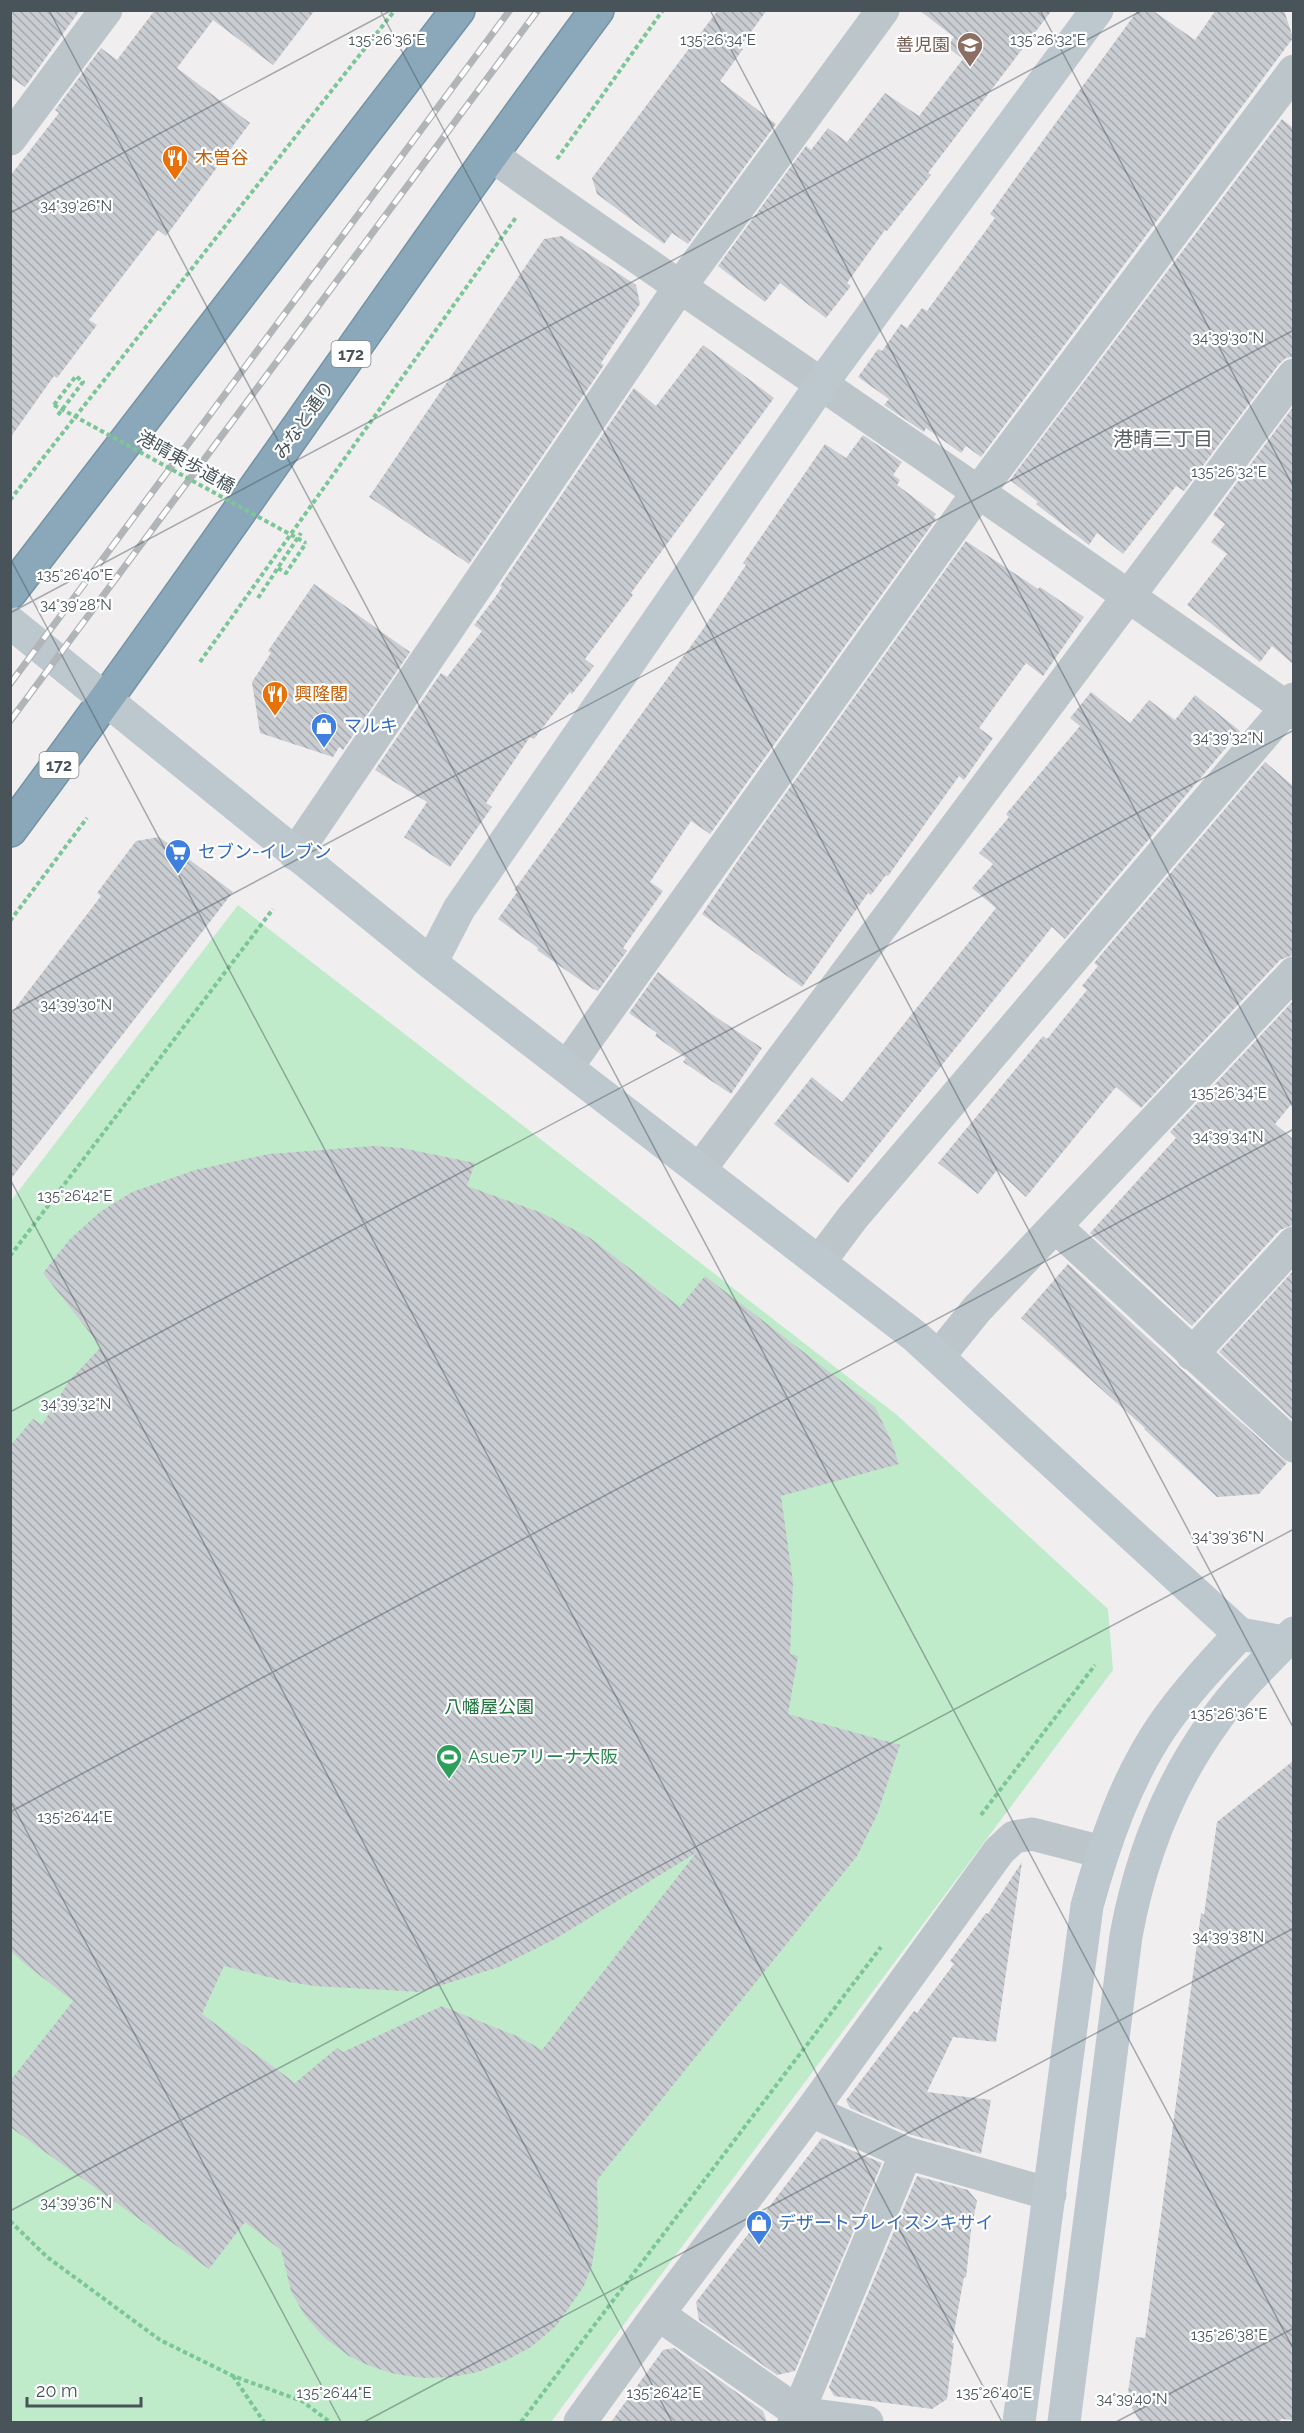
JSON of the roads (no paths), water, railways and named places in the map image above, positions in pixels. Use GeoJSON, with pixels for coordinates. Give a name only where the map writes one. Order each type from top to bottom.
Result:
{"type":"FeatureCollection","features":[{"type":"Feature","properties":{"kind":"highway"},"geometry":{"type":"LineString","coordinates":[[10,592],[458,10]]}},
{"type":"Feature","properties":{"kind":"highway","name":"みなと通り"},"geometry":{"type":"LineString","coordinates":[[10,830],[107,700],[491,155],[597,10]]}},
{"type":"Feature","properties":{"kind":"street"},"geometry":{"type":"LineString","coordinates":[[10,139],[106,10]]}},
{"type":"Feature","properties":{"kind":"street"},"geometry":{"type":"LineString","coordinates":[[294,854],[679,288],[883,10]]}},
{"type":"Feature","properties":{"kind":"street"},"geometry":{"type":"LineString","coordinates":[[431,963],[459,909],[822,383],[1097,10]]}},
{"type":"Feature","properties":{"kind":"street"},"geometry":{"type":"LineString","coordinates":[[567,1067],[979,491],[1293,70]]}},
{"type":"Feature","properties":{"kind":"street"},"geometry":{"type":"LineString","coordinates":[[491,155],[679,288],[822,383],[1291,707],[853,1217],[820,1261]]}},
{"type":"Feature","properties":{"kind":"street"},"geometry":{"type":"LineString","coordinates":[[700,1169],[1293,375]]}},
{"type":"Feature","properties":{"kind":"street"},"geometry":{"type":"LineString","coordinates":[[10,622],[431,963],[820,1261],[939,1356],[1240,1634],[1290,1640]]}},
{"type":"Feature","properties":{"kind":"street"},"geometry":{"type":"LineString","coordinates":[[939,1356],[977,1309],[1293,973]]}},
{"type":"Feature","properties":{"kind":"street"},"geometry":{"type":"LineString","coordinates":[[1056,1227],[1293,1446]]}},
{"type":"Feature","properties":{"kind":"street"},"geometry":{"type":"LineString","coordinates":[[1192,1353],[1293,1243]]}},
{"type":"Feature","properties":{"kind":"street"},"geometry":{"type":"LineString","coordinates":[[1019,2422],[1088,1906],[1102,1852],[1134,1777],[1162,1726],[1198,1680],[1240,1634]]}},
{"type":"Feature","properties":{"kind":"street"},"geometry":{"type":"LineString","coordinates":[[1064,2422],[1126,1936],[1143,1862],[1160,1817],[1214,1722],[1290,1640]]}},
{"type":"Feature","properties":{"kind":"street"},"geometry":{"type":"LineString","coordinates":[[580,2422],[811,2111],[999,1851],[1014,1837],[1032,1834],[1102,1852]]}},
{"type":"Feature","properties":{"kind":"street"},"geometry":{"type":"LineString","coordinates":[[811,2111],[906,2153],[1050,2194]]}},
{"type":"Feature","properties":{"kind":"street"},"geometry":{"type":"LineString","coordinates":[[796,2418],[906,2153]]}},
{"type":"Feature","properties":{"kind":"street"},"geometry":{"type":"LineString","coordinates":[[658,2314],[796,2418],[867,2422]]}},
{"type":"Feature","properties":{"kind":"railway"},"geometry":{"type":"LineString","coordinates":[[10,684],[510,10]]}},
{"type":"Feature","properties":{"kind":"railway"},"geometry":{"type":"LineString","coordinates":[[10,721],[538,10]]}},
{"type":"Feature","properties":{"kind":"place","name":"善児園"},"geometry":{"type":"Point","coordinates":[970,68]}},
{"type":"Feature","properties":{"kind":"place","name":"木曽谷"},"geometry":{"type":"Point","coordinates":[175,181]}},
{"type":"Feature","properties":{"kind":"place","name":"興隆閣"},"geometry":{"type":"Point","coordinates":[275,717]}},
{"type":"Feature","properties":{"kind":"place","name":"マルキ"},"geometry":{"type":"Point","coordinates":[324,749]}},
{"type":"Feature","properties":{"kind":"place","name":"セブン-イレブン"},"geometry":{"type":"Point","coordinates":[178,875]}},
{"type":"Feature","properties":{"kind":"place","name":"Asueアリーナ大阪"},"geometry":{"type":"Point","coordinates":[449,1780]}},
{"type":"Feature","properties":{"kind":"place","name":"デザートプレイスシキサイ"},"geometry":{"type":"Point","coordinates":[759,2246]}},
{"type":"Feature","properties":{"kind":"district","name":"港晴三丁目"},"geometry":{"type":"Point","coordinates":[1163,439]}},
{"type":"Feature","properties":{"kind":"park label","name":"八幡屋公園"},"geometry":{"type":"Point","coordinates":[489,1707]}}]}
